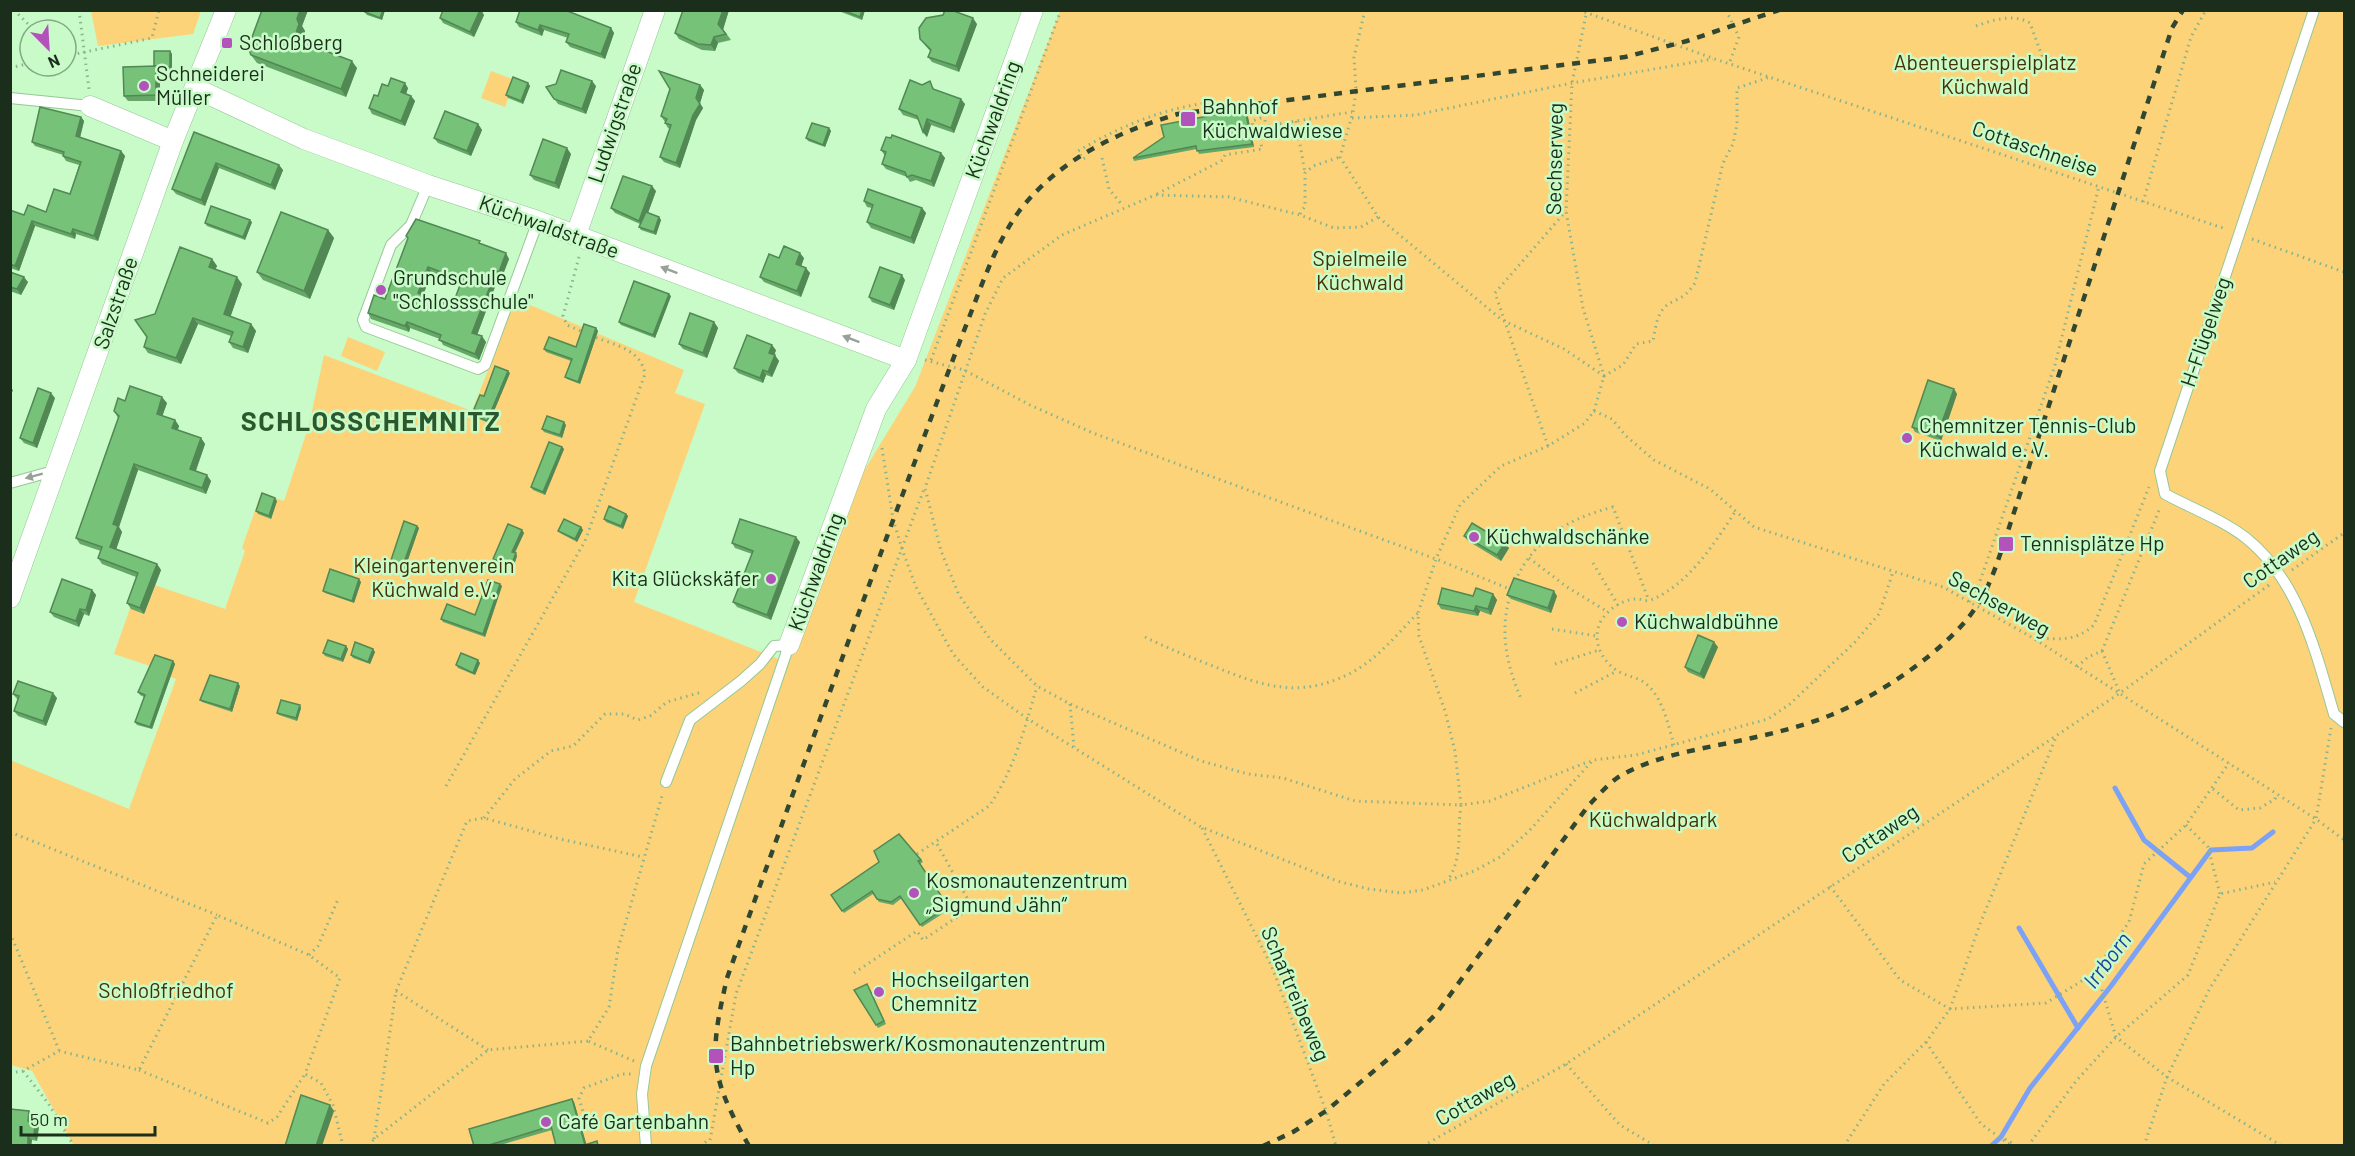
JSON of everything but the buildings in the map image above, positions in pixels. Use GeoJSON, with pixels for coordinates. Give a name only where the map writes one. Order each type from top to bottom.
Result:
{"type":"FeatureCollection","features":[{"type":"Feature","properties":{"kind":"street","name":"Salzstraße"},"geometry":{"type":"LineString","coordinates":[[11,595],[173,141],[226,10]]}},
{"type":"Feature","properties":{"kind":"street","name":"Ludwigstraße"},"geometry":{"type":"LineString","coordinates":[[579,236],[655,10]]}},
{"type":"Feature","properties":{"kind":"street","name":"Küchwaldring"},"geometry":{"type":"LineString","coordinates":[[789,645],[876,409],[906,360],[1033,10]]}},
{"type":"Feature","properties":{"kind":"street","name":"Küchwaldstraße"},"geometry":{"type":"LineString","coordinates":[[195,88],[304,139],[428,185],[538,220],[906,360]]}},
{"type":"Feature","properties":{"kind":"street"},"geometry":{"type":"LineString","coordinates":[[90,106],[173,141]]}},
{"type":"Feature","properties":{"kind":"lane","name":"H-Flügelweg"},"geometry":{"type":"LineString","coordinates":[[2165,494],[2160,471],[2314,10]]}},
{"type":"Feature","properties":{"kind":"lane"},"geometry":{"type":"LineString","coordinates":[[10,98],[90,106]]}},
{"type":"Feature","properties":{"kind":"lane"},"geometry":{"type":"LineString","coordinates":[[428,185],[411,225],[391,245],[363,320],[366,327],[478,369],[485,366],[538,220]]}},
{"type":"Feature","properties":{"kind":"lane"},"geometry":{"type":"LineString","coordinates":[[10,483],[57,470]]}},
{"type":"Feature","properties":{"kind":"lane"},"geometry":{"type":"LineString","coordinates":[[2165,494],[2247,538],[2282,577],[2297,606],[2334,714],[2344,722]]}},
{"type":"Feature","properties":{"kind":"lane"},"geometry":{"type":"LineString","coordinates":[[666,782],[690,720],[741,681],[760,664],[774,646],[789,645]]}},
{"type":"Feature","properties":{"kind":"lane","name":"Küchwaldring"},"geometry":{"type":"LineString","coordinates":[[646,1146],[643,1104],[646,1071],[789,645]]}},
{"type":"Feature","properties":{"kind":"path"},"geometry":{"type":"LineString","coordinates":[[79,10],[90,106]]}},
{"type":"Feature","properties":{"kind":"path"},"geometry":{"type":"LineString","coordinates":[[78,53],[152,38],[159,10]]}},
{"type":"Feature","properties":{"kind":"path"},"geometry":{"type":"LineString","coordinates":[[931,361],[1061,10]]}},
{"type":"Feature","properties":{"kind":"path"},"geometry":{"type":"LineString","coordinates":[[1365,10],[1354,57],[1356,90],[1352,118],[1340,157],[1378,217],[1502,320],[1564,350],[1604,376]]}},
{"type":"Feature","properties":{"kind":"path","name":"Cottaschneise"},"geometry":{"type":"LineString","coordinates":[[1580,10],[1729,64],[2240,234],[2344,272]]}},
{"type":"Feature","properties":{"kind":"path"},"geometry":{"type":"LineString","coordinates":[[1726,10],[1739,37],[1729,64]]}},
{"type":"Feature","properties":{"kind":"path"},"geometry":{"type":"LineString","coordinates":[[2143,202],[2191,37],[2206,10]]}},
{"type":"Feature","properties":{"kind":"path","name":"Sechserweg"},"geometry":{"type":"LineString","coordinates":[[1586,12],[1572,83],[1566,211],[1582,308],[1604,376]]}},
{"type":"Feature","properties":{"kind":"path"},"geometry":{"type":"LineString","coordinates":[[1976,26],[2005,18],[2024,19],[2031,22],[2042,56],[2034,74]]}},
{"type":"Feature","properties":{"kind":"path"},"geometry":{"type":"LineString","coordinates":[[1352,118],[1415,115],[1572,83],[1715,59]]}},
{"type":"Feature","properties":{"kind":"path"},"geometry":{"type":"LineString","coordinates":[[1448,880],[1458,859],[1457,830],[1461,805],[1452,741],[1445,711],[1419,636],[1418,613],[1436,559],[1460,505],[1479,484],[1501,466],[1548,446],[1585,423],[1594,411],[1604,376],[1623,366],[1636,344],[1653,341],[1658,319],[1664,307],[1687,297],[1695,283],[1723,163],[1733,144],[1737,124],[1737,88],[1770,77]]}},
{"type":"Feature","properties":{"kind":"path"},"geometry":{"type":"LineString","coordinates":[[1085,158],[1083,159],[1078,151],[1120,128],[1161,111],[1213,102],[1218,121]]}},
{"type":"Feature","properties":{"kind":"path"},"geometry":{"type":"LineString","coordinates":[[1259,133],[1266,126],[1353,112]]}},
{"type":"Feature","properties":{"kind":"path"},"geometry":{"type":"LineString","coordinates":[[1259,133],[1253,130],[1252,121],[1264,115],[1266,126]]}},
{"type":"Feature","properties":{"kind":"path"},"geometry":{"type":"LineString","coordinates":[[1296,121],[1305,173],[1305,206],[1300,215]]}},
{"type":"Feature","properties":{"kind":"path"},"geometry":{"type":"LineString","coordinates":[[1225,154],[1262,149],[1259,133]]}},
{"type":"Feature","properties":{"kind":"path"},"geometry":{"type":"LineString","coordinates":[[709,1146],[736,994],[791,842],[903,552],[984,314],[1004,278],[1062,235],[1155,195],[1223,159],[1224,148]]}},
{"type":"Feature","properties":{"kind":"path"},"geometry":{"type":"LineString","coordinates":[[1305,173],[1313,166],[1340,157]]}},
{"type":"Feature","properties":{"kind":"path"},"geometry":{"type":"LineString","coordinates":[[1102,158],[1109,189],[1124,207]]}},
{"type":"Feature","properties":{"kind":"path"},"geometry":{"type":"LineString","coordinates":[[1969,602],[1979,584],[2055,365],[2098,186]]}},
{"type":"Feature","properties":{"kind":"path"},"geometry":{"type":"LineString","coordinates":[[1155,195],[1229,197],[1300,215],[1334,228],[1360,227],[1378,217]]}},
{"type":"Feature","properties":{"kind":"path"},"geometry":{"type":"LineString","coordinates":[[1548,446],[1502,320],[1495,293],[1566,211]]}},
{"type":"Feature","properties":{"kind":"path"},"geometry":{"type":"LineString","coordinates":[[579,236],[563,315],[567,326],[585,333]]}},
{"type":"Feature","properties":{"kind":"path"},"geometry":{"type":"LineString","coordinates":[[446,786],[585,541],[645,374],[638,358],[626,348],[594,336]]}},
{"type":"Feature","properties":{"kind":"path"},"geometry":{"type":"LineString","coordinates":[[906,360],[931,361],[964,370],[1030,405],[1093,433],[1436,559],[1512,590]]}},
{"type":"Feature","properties":{"kind":"path","name":"Sechserweg"},"geometry":{"type":"LineString","coordinates":[[1594,411],[1612,419],[1626,436],[1654,460],[1710,489],[1754,527],[1943,587],[2032,638],[2120,693],[2316,819],[2344,840]]}},
{"type":"Feature","properties":{"kind":"path"},"geometry":{"type":"LineString","coordinates":[[881,442],[893,519],[903,552],[916,587],[953,654],[984,687],[1028,719],[1201,827],[1337,881],[1369,889],[1401,893],[1424,890],[1474,871],[1500,857],[1529,831],[1593,760]]}},
{"type":"Feature","properties":{"kind":"path"},"geometry":{"type":"LineString","coordinates":[[925,488],[941,551],[959,595],[990,639],[1037,686],[1070,704],[1201,761],[1248,774],[1283,778],[1355,801],[1461,805],[1490,801],[1593,760],[1636,754],[1768,719],[1790,704],[1855,642],[1879,614],[1893,572]]}},
{"type":"Feature","properties":{"kind":"path"},"geometry":{"type":"LineString","coordinates":[[2076,667],[2088,657],[2102,651],[2165,494]]}},
{"type":"Feature","properties":{"kind":"path"},"geometry":{"type":"LineString","coordinates":[[1522,701],[1509,670],[1504,635],[1505,612],[1512,590],[1529,558],[1546,537],[1580,516],[1613,507],[1649,602]]}},
{"type":"Feature","properties":{"kind":"path"},"geometry":{"type":"LineString","coordinates":[[1649,602],[1686,576],[1735,512]]}},
{"type":"Feature","properties":{"kind":"path","name":"Cottaweg"},"geometry":{"type":"LineString","coordinates":[[1424,1146],[1566,1064],[2120,693],[2344,533]]}},
{"type":"Feature","properties":{"kind":"path"},"geometry":{"type":"LineString","coordinates":[[1529,558],[1567,587],[1608,612]]}},
{"type":"Feature","properties":{"kind":"path"},"geometry":{"type":"LineString","coordinates":[[1593,563],[1618,605]]}},
{"type":"Feature","properties":{"kind":"path"},"geometry":{"type":"LineString","coordinates":[[1649,602],[1638,599],[1618,605],[1608,612],[1600,622],[1599,650],[1617,671],[1646,684],[1662,707],[1674,745]]}},
{"type":"Feature","properties":{"kind":"path"},"geometry":{"type":"LineString","coordinates":[[1145,637],[1251,681],[1273,688],[1304,688],[1351,673],[1379,653],[1418,613]]}},
{"type":"Feature","properties":{"kind":"path"},"geometry":{"type":"LineString","coordinates":[[1552,629],[1598,636]]}},
{"type":"Feature","properties":{"kind":"path"},"geometry":{"type":"LineString","coordinates":[[1555,664],[1599,650]]}},
{"type":"Feature","properties":{"kind":"path"},"geometry":{"type":"LineString","coordinates":[[2102,651],[2120,693]]}},
{"type":"Feature","properties":{"kind":"path"},"geometry":{"type":"LineString","coordinates":[[1575,693],[1617,671]]}},
{"type":"Feature","properties":{"kind":"path"},"geometry":{"type":"LineString","coordinates":[[917,854],[989,806],[1004,782],[1028,719],[1037,686]]}},
{"type":"Feature","properties":{"kind":"path"},"geometry":{"type":"LineString","coordinates":[[484,818],[514,779],[550,751],[573,746],[605,714],[624,714],[638,720],[650,716],[667,702],[712,689]]}},
{"type":"Feature","properties":{"kind":"path"},"geometry":{"type":"LineString","coordinates":[[1070,704],[1074,747]]}},
{"type":"Feature","properties":{"kind":"path"},"geometry":{"type":"LineString","coordinates":[[2144,1146],[2168,1077],[2210,988],[2316,819],[2334,714]]}},
{"type":"Feature","properties":{"kind":"path"},"geometry":{"type":"LineString","coordinates":[[1844,1146],[1884,1084],[1926,1042],[1950,1009],[1980,924],[2056,735]]}},
{"type":"Feature","properties":{"kind":"path"},"geometry":{"type":"LineString","coordinates":[[1830,886],[1900,980],[1950,1009],[2046,1003],[2093,974],[2129,922],[2144,864],[2186,825],[2229,763]]}},
{"type":"Feature","properties":{"kind":"path"},"geometry":{"type":"LineString","coordinates":[[588,1041],[609,1007],[618,949],[666,782]]}},
{"type":"Feature","properties":{"kind":"path"},"geometry":{"type":"LineString","coordinates":[[2212,789],[2239,810],[2260,808],[2275,799],[2276,793]]}},
{"type":"Feature","properties":{"kind":"path"},"geometry":{"type":"LineString","coordinates":[[374,1139],[396,991],[467,821],[484,818],[560,839],[643,856]]}},
{"type":"Feature","properties":{"kind":"path"},"geometry":{"type":"LineString","coordinates":[[2028,1146],[2076,1081],[2116,1037],[2188,975],[2220,894],[2215,867],[2208,847],[2186,825]]}},
{"type":"Feature","properties":{"kind":"path","name":"Schaftreibeweg"},"geometry":{"type":"LineString","coordinates":[[1201,827],[1272,967],[1326,1111],[1336,1145]]}},
{"type":"Feature","properties":{"kind":"path"},"geometry":{"type":"LineString","coordinates":[[10,832],[217,915],[309,955],[340,978],[305,1074],[277,1117],[268,1123],[139,1070],[59,1051],[23,1071],[10,1073]]}},
{"type":"Feature","properties":{"kind":"path"},"geometry":{"type":"LineString","coordinates":[[854,973],[917,931],[923,940],[972,907],[936,842]]}},
{"type":"Feature","properties":{"kind":"path"},"geometry":{"type":"LineString","coordinates":[[2220,894],[2275,882]]}},
{"type":"Feature","properties":{"kind":"path"},"geometry":{"type":"LineString","coordinates":[[309,955],[318,945],[339,897]]}},
{"type":"Feature","properties":{"kind":"path"},"geometry":{"type":"LineString","coordinates":[[139,1070],[217,915]]}},
{"type":"Feature","properties":{"kind":"path"},"geometry":{"type":"LineString","coordinates":[[10,933],[59,1051]]}},
{"type":"Feature","properties":{"kind":"path"},"geometry":{"type":"LineString","coordinates":[[2093,974],[2101,987],[2116,1037],[2168,1077],[2282,1146]]}},
{"type":"Feature","properties":{"kind":"path"},"geometry":{"type":"LineString","coordinates":[[396,991],[488,1050]]}},
{"type":"Feature","properties":{"kind":"path"},"geometry":{"type":"LineString","coordinates":[[369,1146],[374,1139],[488,1050],[588,1041],[646,1071]]}},
{"type":"Feature","properties":{"kind":"path"},"geometry":{"type":"LineString","coordinates":[[1926,1042],[1981,1124],[2009,1144]]}},
{"type":"Feature","properties":{"kind":"path"},"geometry":{"type":"LineString","coordinates":[[1566,1064],[1620,1125],[1655,1146]]}},
{"type":"Feature","properties":{"kind":"path"},"geometry":{"type":"LineString","coordinates":[[23,1071],[48,1103],[74,1146]]}},
{"type":"Feature","properties":{"kind":"path"},"geometry":{"type":"LineString","coordinates":[[588,1128],[579,1098],[584,1088],[622,1074],[646,1071]]}},
{"type":"Feature","properties":{"kind":"path"},"geometry":{"type":"LineString","coordinates":[[305,1074],[321,1083],[333,1105],[344,1146]]}},
{"type":"Feature","properties":{"kind":"path"},"geometry":{"type":"LineString","coordinates":[[2009,1144],[2001,1137],[2017,1146]]}},
{"type":"Feature","properties":{"kind":"path"},"geometry":{"type":"LineString","coordinates":[[700,1146],[710,1139]]}},
{"type":"Feature","properties":{"kind":"green space"},"geometry":{"type":"Polygon","coordinates":[[[91,10],[201,11],[193,34],[98,46],[91,10]]]}},
{"type":"Feature","properties":{"kind":"green space","name":"Küchwaldpark"},"geometry":{"type":"Polygon","coordinates":[[[1060,11],[2344,11],[2344,1145],[73,1144],[32,1071],[11,1065],[10,760],[129,809],[176,679],[152,670],[153,667],[114,654],[140,580],[225,609],[245,551],[242,548],[261,493],[284,501],[309,425],[324,355],[472,411],[516,299],[684,370],[675,393],[705,404],[634,602],[781,660],[856,484],[915,387],[1060,11]]]}},
{"type":"Feature","properties":{"kind":"green space"},"geometry":{"type":"Polygon","coordinates":[[[491,71],[515,80],[505,107],[481,98],[491,71]]]}},
{"type":"Feature","properties":{"kind":"green space"},"geometry":{"type":"Polygon","coordinates":[[[348,337],[385,352],[377,371],[341,356],[348,337]]]}},
{"type":"Feature","properties":{"kind":"waterway"},"geometry":{"type":"LineString","coordinates":[[2115,788],[2144,840],[2190,877]]}},
{"type":"Feature","properties":{"kind":"waterway","name":"Irrborn"},"geometry":{"type":"LineString","coordinates":[[1991,1146],[2001,1137],[2030,1088],[2111,986],[2211,850],[2252,848],[2273,832]]}},
{"type":"Feature","properties":{"kind":"waterway"},"geometry":{"type":"LineString","coordinates":[[2019,928],[2078,1028]]}},
{"type":"Feature","properties":{"kind":"railway"},"geometry":{"type":"LineString","coordinates":[[749,1146],[726,1101],[716,1065],[717,1027],[727,978],[871,580],[982,284],[1005,234],[1020,210],[1036,192],[1071,162],[1091,150],[1133,129],[1178,114],[1625,57],[1687,41],[1779,10]]}},
{"type":"Feature","properties":{"kind":"railway"},"geometry":{"type":"LineString","coordinates":[[1263,1146],[1293,1132],[1326,1111],[1405,1045],[1436,1014],[1588,806],[1617,778],[1665,757],[1782,731],[1850,707],[1911,670],[1931,655],[1964,623],[1981,599],[1996,566],[2172,28],[2183,10]]}},
{"type":"Feature","properties":{"kind":"place","name":"Schloßberg"},"geometry":{"type":"Point","coordinates":[227,43]}},
{"type":"Feature","properties":{"kind":"place","name":"Schneiderei Müller"},"geometry":{"type":"Point","coordinates":[144,86]}},
{"type":"Feature","properties":{"kind":"place","name":"Bahnhof Küchwaldwiese"},"geometry":{"type":"Point","coordinates":[1188,119]}},
{"type":"Feature","properties":{"kind":"place","name":"Grundschule \"Schlossschule\""},"geometry":{"type":"Point","coordinates":[381,290]}},
{"type":"Feature","properties":{"kind":"place","name":"Chemnitzer Tennis-Club Küchwald e. V."},"geometry":{"type":"Point","coordinates":[1907,438]}},
{"type":"Feature","properties":{"kind":"place","name":"Küchwaldschänke"},"geometry":{"type":"Point","coordinates":[1474,537]}},
{"type":"Feature","properties":{"kind":"place","name":"Tennisplätze Hp"},"geometry":{"type":"Point","coordinates":[2006,544]}},
{"type":"Feature","properties":{"kind":"place","name":"Kita Glückskäfer"},"geometry":{"type":"Point","coordinates":[771,579]}},
{"type":"Feature","properties":{"kind":"place","name":"Küchwaldbühne"},"geometry":{"type":"Point","coordinates":[1622,622]}},
{"type":"Feature","properties":{"kind":"place","name":"Kosmonautenzentrum „Sigmund Jähn“"},"geometry":{"type":"Point","coordinates":[914,893]}},
{"type":"Feature","properties":{"kind":"place","name":"Hochseilgarten Chemnitz"},"geometry":{"type":"Point","coordinates":[879,992]}},
{"type":"Feature","properties":{"kind":"place","name":"Bahnbetriebswerk/Kosmonautenzentrum Hp"},"geometry":{"type":"Point","coordinates":[716,1056]}},
{"type":"Feature","properties":{"kind":"place","name":"Café Gartenbahn"},"geometry":{"type":"Point","coordinates":[546,1122]}},
{"type":"Feature","properties":{"kind":"district","name":"SCHLOSSCHEMNITZ"},"geometry":{"type":"Point","coordinates":[371,422]}},
{"type":"Feature","properties":{"kind":"park label","name":"Abenteuerspielplatz Küchwald"},"geometry":{"type":"Point","coordinates":[1985,75]}},
{"type":"Feature","properties":{"kind":"park label","name":"Spielmeile Küchwald"},"geometry":{"type":"Point","coordinates":[1360,271]}},
{"type":"Feature","properties":{"kind":"park label","name":"Kleingartenverein Küchwald e.V."},"geometry":{"type":"Point","coordinates":[434,578]}},
{"type":"Feature","properties":{"kind":"park label","name":"Schloßfriedhof"},"geometry":{"type":"Point","coordinates":[166,991]}}]}
